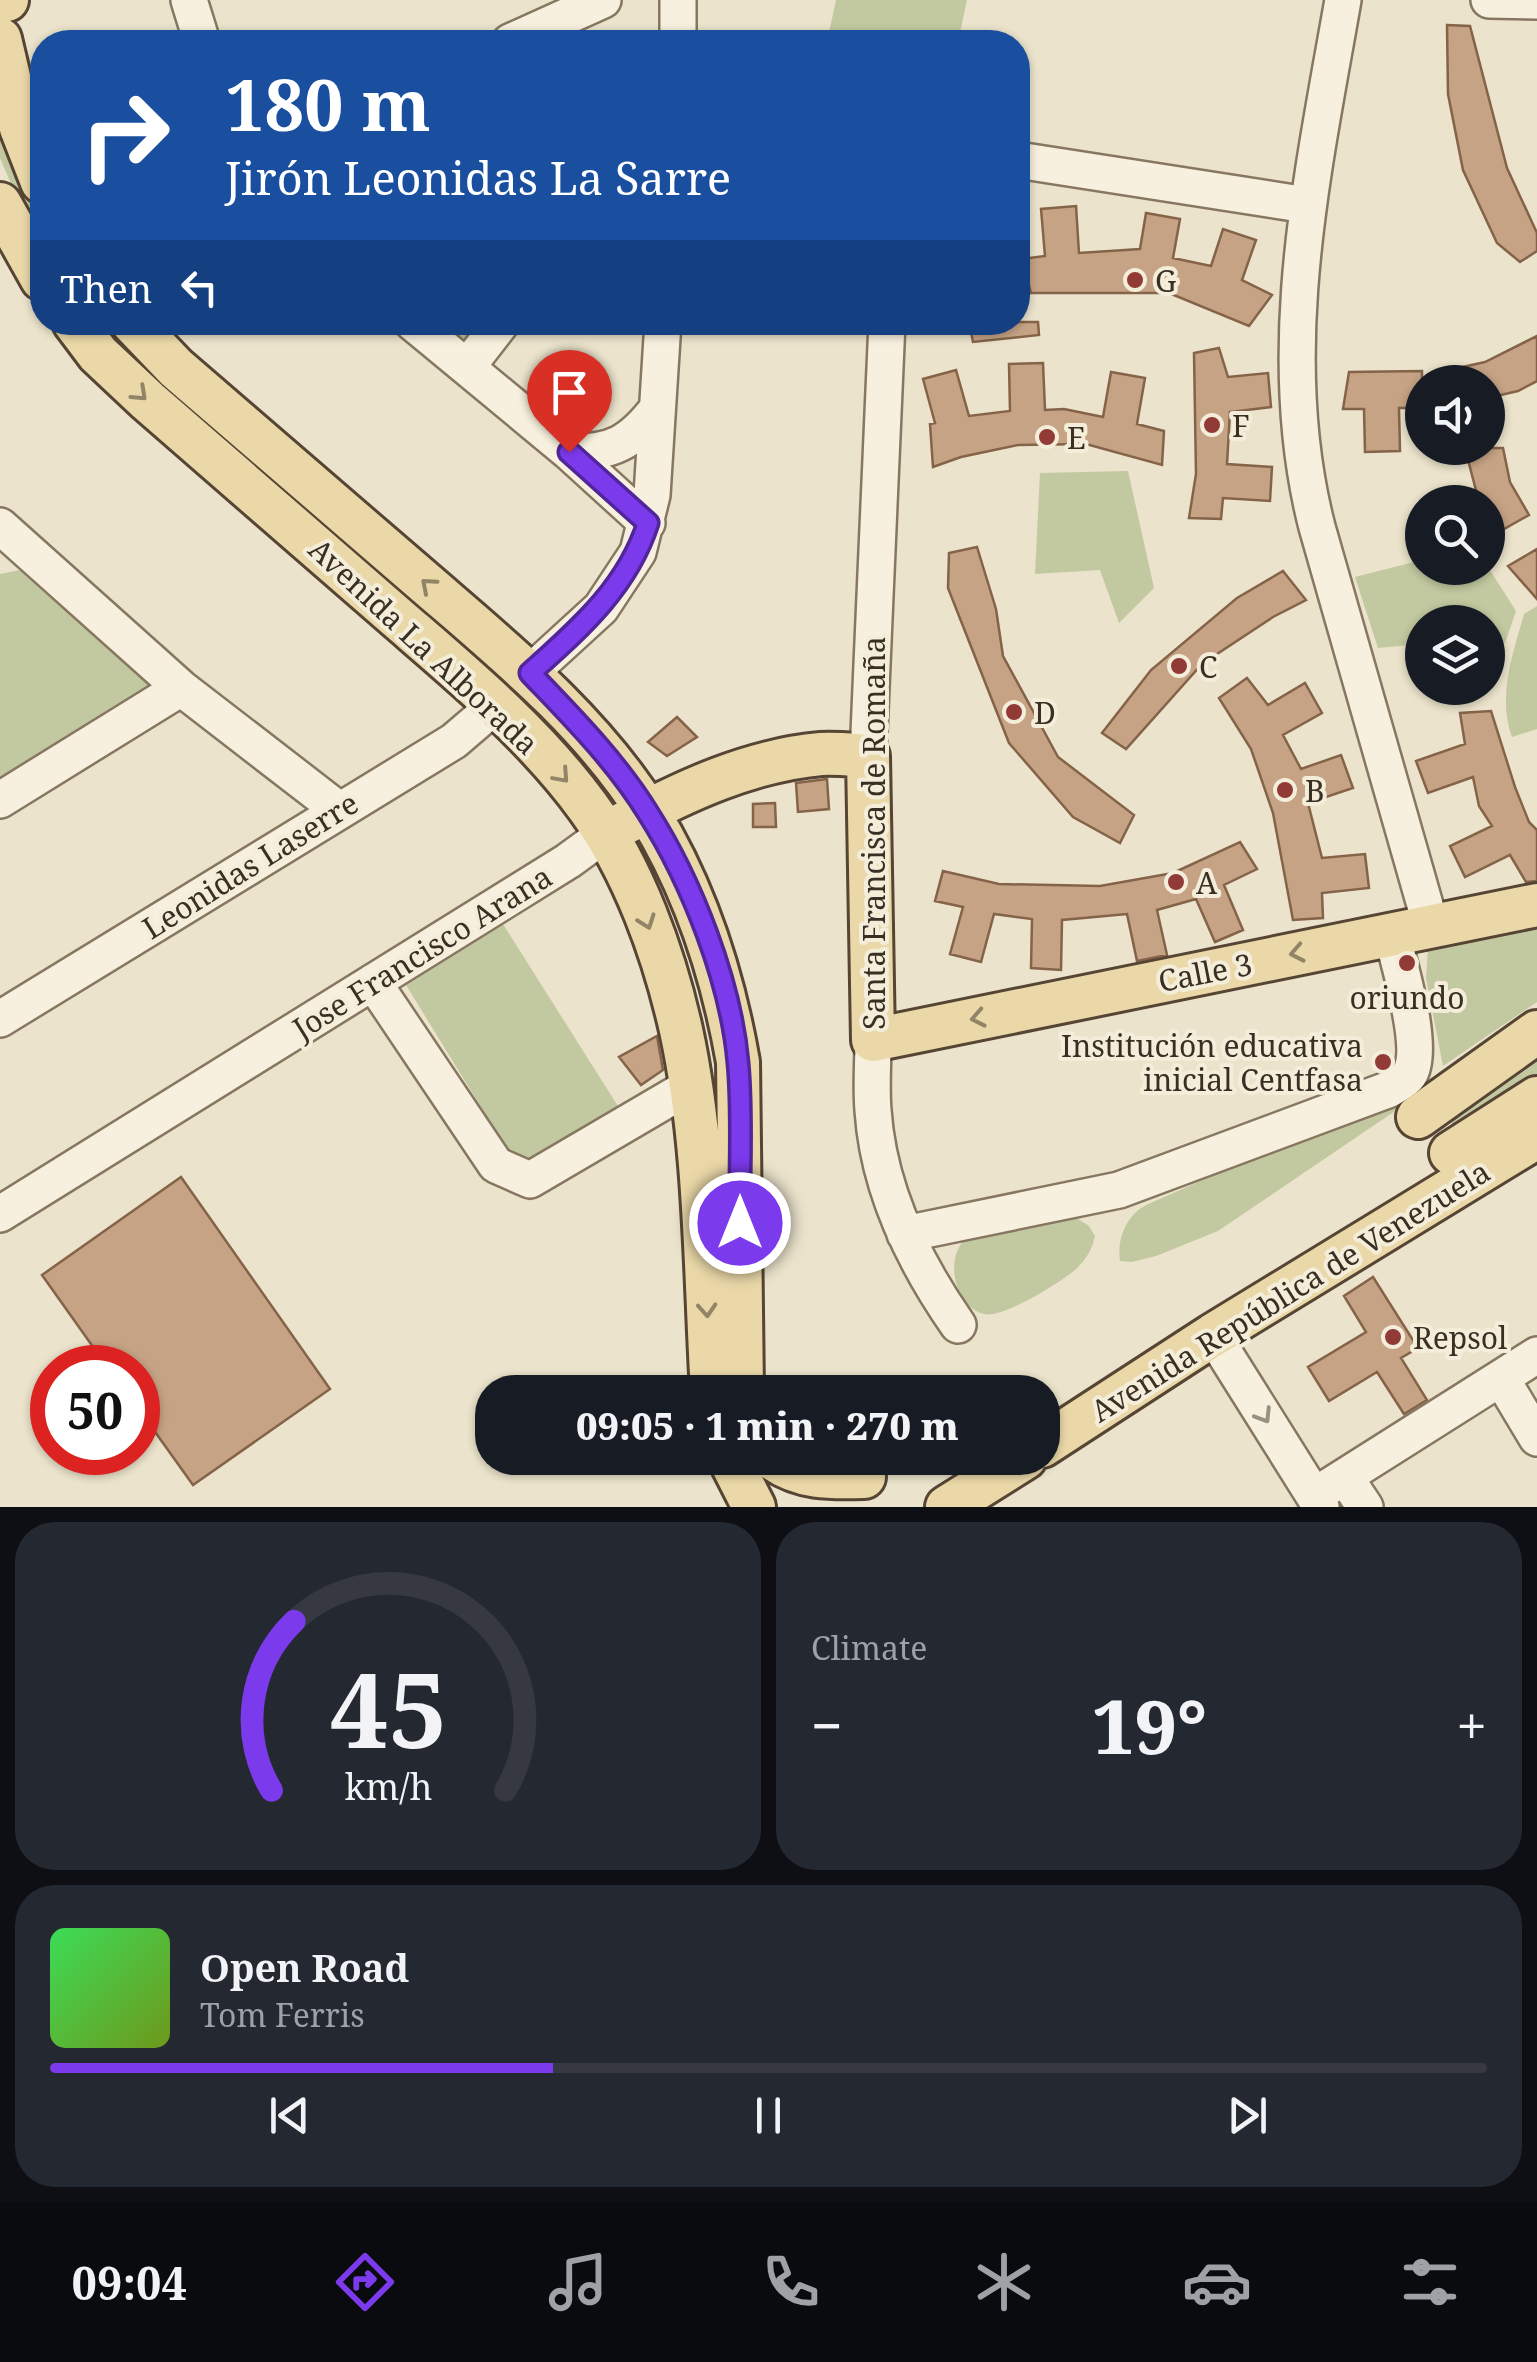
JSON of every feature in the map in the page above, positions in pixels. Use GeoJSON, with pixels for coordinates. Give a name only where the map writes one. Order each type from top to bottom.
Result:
{"type":"FeatureCollection","features":[{"type":"Feature","properties":{"kind":"main road"},"geometry":{"type":"LineString","coordinates":[[0,39],[30,151]]}},
{"type":"Feature","properties":{"kind":"main road"},"geometry":{"type":"LineString","coordinates":[[0,204],[30,258]]}},
{"type":"Feature","properties":{"kind":"main road","name":"Avenida La Alborada"},"geometry":{"type":"LineString","coordinates":[[84,335],[98,354],[148,400],[496,705],[566,781],[606,834],[642,910],[664,970],[692,1086],[711,1375]]}},
{"type":"Feature","properties":{"kind":"main road","name":"Avenida La Alborada"},"geometry":{"type":"LineString","coordinates":[[144,335],[176,368],[530,673],[582,728],[647,811],[702,923],[730,1012],[735,1046],[742,1375]]}},
{"type":"Feature","properties":{"kind":"main road","name":"Jose Francisco Arana"},"geometry":{"type":"LineString","coordinates":[[606,834],[693,788],[737,773],[822,754],[868,756]]}},
{"type":"Feature","properties":{"kind":"main road","name":"Santa Francisca de Romaña"},"geometry":{"type":"LineString","coordinates":[[868,756],[872,1040]]}},
{"type":"Feature","properties":{"kind":"main road","name":"Calle 3"},"geometry":{"type":"LineString","coordinates":[[872,1040],[1537,905]]}},
{"type":"Feature","properties":{"kind":"main road"},"geometry":{"type":"LineString","coordinates":[[1413,1097],[1496,1062],[1537,1032]]}},
{"type":"Feature","properties":{"kind":"main road"},"geometry":{"type":"LineString","coordinates":[[1496,1062],[1531,1114]]}},
{"type":"Feature","properties":{"kind":"main road","name":"Avenida República de Venezuela"},"geometry":{"type":"LineString","coordinates":[[1451,1153],[1531,1114]]}},
{"type":"Feature","properties":{"kind":"main road","name":"Avenida República de Venezuela"},"geometry":{"type":"LineString","coordinates":[[1060,1434],[1213,1335],[1531,1114]]}},
{"type":"Feature","properties":{"kind":"main road"},"geometry":{"type":"LineString","coordinates":[[738,1475],[754,1507]]}},
{"type":"Feature","properties":{"kind":"main road"},"geometry":{"type":"LineString","coordinates":[[807,1507],[864,1477],[812,1475]]}},
{"type":"Feature","properties":{"kind":"main road"},"geometry":{"type":"LineString","coordinates":[[947,1507],[998,1475]]}},
{"type":"Feature","properties":{"kind":"street"},"geometry":{"type":"LineString","coordinates":[[189,0],[198,30]]}},
{"type":"Feature","properties":{"kind":"street"},"geometry":{"type":"LineString","coordinates":[[542,30],[603,0]]}},
{"type":"Feature","properties":{"kind":"street"},"geometry":{"type":"LineString","coordinates":[[678,0],[678,30]]}},
{"type":"Feature","properties":{"kind":"street"},"geometry":{"type":"LineString","coordinates":[[905,1234],[1119,1190],[1366,1099],[1413,1097],[1412,931],[1316,527],[1302,461],[1297,411],[1307,205],[1343,0]]}},
{"type":"Feature","properties":{"kind":"street"},"geometry":{"type":"LineString","coordinates":[[1489,0],[1537,1]]}},
{"type":"Feature","properties":{"kind":"street"},"geometry":{"type":"LineString","coordinates":[[1030,162],[1307,205]]}},
{"type":"Feature","properties":{"kind":"street"},"geometry":{"type":"LineString","coordinates":[[428,335],[648,523]]}},
{"type":"Feature","properties":{"kind":"street"},"geometry":{"type":"LineString","coordinates":[[467,367],[492,335]]}},
{"type":"Feature","properties":{"kind":"street"},"geometry":{"type":"LineString","coordinates":[[530,673],[601,608],[638,552],[648,523],[662,335]]}},
{"type":"Feature","properties":{"kind":"street","name":"Santa Francisca de Romaña"},"geometry":{"type":"LineString","coordinates":[[868,756],[886,335]]}},
{"type":"Feature","properties":{"kind":"street"},"geometry":{"type":"LineString","coordinates":[[569,452],[595,452],[620,445],[641,430],[657,409]]}},
{"type":"Feature","properties":{"kind":"street"},"geometry":{"type":"LineString","coordinates":[[0,526],[181,688],[338,810]]}},
{"type":"Feature","properties":{"kind":"street"},"geometry":{"type":"LineString","coordinates":[[0,800],[181,688]]}},
{"type":"Feature","properties":{"kind":"street","name":"Leonidas Laserre"},"geometry":{"type":"LineString","coordinates":[[0,1019],[454,741],[496,705]]}},
{"type":"Feature","properties":{"kind":"street","name":"Jose Francisco Arana"},"geometry":{"type":"LineString","coordinates":[[0,1214],[568,862],[606,834]]}},
{"type":"Feature","properties":{"kind":"street"},"geometry":{"type":"LineString","coordinates":[[373,982],[496,1166],[530,1180],[692,1086]]}},
{"type":"Feature","properties":{"kind":"street","name":"Santa Francisca de Romaña"},"geometry":{"type":"LineString","coordinates":[[872,1040],[873,1112],[886,1176],[905,1234],[924,1275],[958,1325]]}},
{"type":"Feature","properties":{"kind":"street"},"geometry":{"type":"LineString","coordinates":[[1213,1335],[1318,1502],[1345,1477],[1537,1355]]}},
{"type":"Feature","properties":{"kind":"street"},"geometry":{"type":"LineString","coordinates":[[1501,1378],[1537,1438]]}},
{"type":"Feature","properties":{"kind":"street"},"geometry":{"type":"LineString","coordinates":[[1345,1477],[1364,1507]]}},
{"type":"Feature","properties":{"kind":"green space"},"geometry":{"type":"Polygon","coordinates":[[[836,0],[967,0],[961,30],[830,30],[836,0]]]}},
{"type":"Feature","properties":{"kind":"green space"},"geometry":{"type":"Polygon","coordinates":[[[0,73],[30,183],[30,228],[0,158],[0,73]]]}},
{"type":"Feature","properties":{"kind":"green space"},"geometry":{"type":"Polygon","coordinates":[[[450,335],[478,335],[466,349],[450,335]]]}},
{"type":"Feature","properties":{"kind":"green space"},"geometry":{"type":"Polygon","coordinates":[[[1128,471],[1154,588],[1119,623],[1100,570],[1035,574],[1040,473],[1128,471]]]}},
{"type":"Feature","properties":{"kind":"green space"},"geometry":{"type":"Polygon","coordinates":[[[1405,564],[1405,585],[1499,585],[1516,611],[1505,643],[1505,605],[1405,605],[1405,646],[1378,648],[1355,577],[1405,564]]]}},
{"type":"Feature","properties":{"kind":"green space"},"geometry":{"type":"Polygon","coordinates":[[[25,569],[153,680],[150,695],[0,785],[0,574],[25,569]]]}},
{"type":"Feature","properties":{"kind":"green space"},"geometry":{"type":"Polygon","coordinates":[[[1537,606],[1537,729],[1512,737],[1506,706],[1508,675],[1524,614],[1537,606]]]}},
{"type":"Feature","properties":{"kind":"green space"},"geometry":{"type":"Polygon","coordinates":[[[1537,920],[1537,1002],[1443,1066],[1426,978],[1428,948],[1537,920]]]}},
{"type":"Feature","properties":{"kind":"green space"},"geometry":{"type":"Polygon","coordinates":[[[503,924],[621,1111],[534,1160],[506,1148],[406,985],[503,924]]]}},
{"type":"Feature","properties":{"kind":"green space"},"geometry":{"type":"Polygon","coordinates":[[[1537,1060],[1537,1075],[1454,1126],[1449,1121],[1537,1060]]]}},
{"type":"Feature","properties":{"kind":"green space"},"geometry":{"type":"Polygon","coordinates":[[[1395,1096],[1403,1097],[1407,1103],[1218,1231],[1156,1256],[1120,1261],[1124,1228],[1146,1205],[1395,1096]]]}},
{"type":"Feature","properties":{"kind":"green space"},"geometry":{"type":"Polygon","coordinates":[[[1075,1217],[1089,1226],[1095,1236],[1088,1254],[1075,1270],[1045,1291],[1004,1311],[984,1314],[965,1302],[954,1267],[960,1245],[968,1237],[1075,1217]]]}},
{"type":"Feature","properties":{"kind":"building"},"geometry":{"type":"Polygon","coordinates":[[[1447,25],[1470,26],[1507,168],[1537,233],[1537,251],[1520,262],[1497,243],[1463,170],[1448,94],[1447,25]]]}},
{"type":"Feature","properties":{"kind":"building","name":"G"},"geometry":{"type":"Polygon","coordinates":[[[1076,206],[1079,253],[1140,249],[1146,213],[1180,219],[1173,258],[1211,266],[1223,229],[1256,240],[1242,280],[1272,295],[1249,326],[1169,293],[1031,293],[1030,258],[1045,256],[1041,209],[1076,206]]]}},
{"type":"Feature","properties":{"kind":"building"},"geometry":{"type":"Polygon","coordinates":[[[1030,322],[1038,322],[1039,335],[973,342],[972,335],[1030,335],[1030,322]]]}},
{"type":"Feature","properties":{"kind":"building"},"geometry":{"type":"Polygon","coordinates":[[[1537,336],[1537,381],[1518,391],[1505,394],[1505,365],[1472,365],[1537,336]]]}},
{"type":"Feature","properties":{"kind":"building","name":"F"},"geometry":{"type":"Polygon","coordinates":[[[1219,348],[1228,377],[1268,373],[1271,407],[1230,412],[1227,464],[1272,467],[1270,501],[1223,498],[1221,519],[1189,518],[1196,474],[1194,353],[1219,348]]]}},
{"type":"Feature","properties":{"kind":"building","name":"E"},"geometry":{"type":"Polygon","coordinates":[[[1043,363],[1045,410],[1064,409],[1103,417],[1111,372],[1145,378],[1137,424],[1164,431],[1162,465],[1086,444],[1018,445],[933,467],[930,424],[935,423],[923,379],[956,370],[969,416],[1010,411],[1009,364],[1043,363]]]}},
{"type":"Feature","properties":{"kind":"building"},"geometry":{"type":"Polygon","coordinates":[[[1405,371],[1405,408],[1399,408],[1400,451],[1365,452],[1364,409],[1343,409],[1349,372],[1405,371]]]}},
{"type":"Feature","properties":{"kind":"building"},"geometry":{"type":"Polygon","coordinates":[[[1505,458],[1510,482],[1529,515],[1505,528],[1505,485],[1475,485],[1469,465],[1505,465],[1505,458]]]}},
{"type":"Feature","properties":{"kind":"building","name":"D"},"geometry":{"type":"Polygon","coordinates":[[[977,547],[996,609],[1003,656],[1058,757],[1134,815],[1120,843],[1073,817],[1009,743],[948,588],[949,553],[977,547]]]}},
{"type":"Feature","properties":{"kind":"building"},"geometry":{"type":"Polygon","coordinates":[[[1537,549],[1537,599],[1508,566],[1537,549]]]}},
{"type":"Feature","properties":{"kind":"building","name":"C"},"geometry":{"type":"Polygon","coordinates":[[[1283,571],[1306,600],[1202,664],[1126,749],[1102,733],[1151,670],[1237,598],[1283,571]]]}},
{"type":"Feature","properties":{"kind":"building","name":"B"},"geometry":{"type":"Polygon","coordinates":[[[1247,678],[1268,705],[1305,683],[1322,713],[1283,735],[1301,769],[1341,755],[1353,788],[1308,803],[1322,858],[1365,854],[1369,888],[1322,893],[1323,918],[1293,920],[1273,813],[1251,749],[1219,698],[1247,678]]]}},
{"type":"Feature","properties":{"kind":"building"},"geometry":{"type":"Polygon","coordinates":[[[1491,711],[1515,787],[1529,822],[1537,830],[1537,881],[1526,882],[1510,855],[1465,877],[1450,846],[1492,826],[1479,806],[1473,777],[1428,793],[1416,761],[1465,744],[1460,713],[1491,711]]]}},
{"type":"Feature","properties":{"kind":"building"},"geometry":{"type":"Polygon","coordinates":[[[677,717],[697,737],[667,756],[648,742],[677,717]]]}},
{"type":"Feature","properties":{"kind":"building"},"geometry":{"type":"Polygon","coordinates":[[[827,779],[829,809],[798,812],[796,783],[827,779]]]}},
{"type":"Feature","properties":{"kind":"building"},"geometry":{"type":"Polygon","coordinates":[[[775,803],[776,827],[753,827],[753,804],[775,803]]]}},
{"type":"Feature","properties":{"kind":"building","name":"A"},"geometry":{"type":"Polygon","coordinates":[[[1240,842],[1257,869],[1224,885],[1243,930],[1215,942],[1196,899],[1157,910],[1167,955],[1137,961],[1127,914],[1062,920],[1061,970],[1031,968],[1032,919],[994,914],[981,962],[950,954],[963,907],[935,901],[943,871],[999,884],[1100,886],[1173,873],[1240,842]]]}},
{"type":"Feature","properties":{"kind":"building"},"geometry":{"type":"Polygon","coordinates":[[[657,1036],[663,1070],[641,1085],[619,1057],[657,1036]]]}},
{"type":"Feature","properties":{"kind":"building"},"geometry":{"type":"Polygon","coordinates":[[[181,1177],[330,1389],[193,1485],[160,1439],[160,1345],[92,1345],[42,1275],[181,1177]]]}},
{"type":"Feature","properties":{"kind":"building"},"geometry":{"type":"Polygon","coordinates":[[[1373,1277],[1418,1348],[1401,1358],[1427,1400],[1404,1414],[1377,1372],[1329,1401],[1308,1367],[1366,1332],[1344,1296],[1373,1277]]]}},
{"type":"Feature","properties":{"kind":"place","name":"G"},"geometry":{"type":"Point","coordinates":[1135,280]}},
{"type":"Feature","properties":{"kind":"place","name":"F"},"geometry":{"type":"Point","coordinates":[1212,425]}},
{"type":"Feature","properties":{"kind":"place","name":"E"},"geometry":{"type":"Point","coordinates":[1047,437]}},
{"type":"Feature","properties":{"kind":"place","name":"C"},"geometry":{"type":"Point","coordinates":[1179,666]}},
{"type":"Feature","properties":{"kind":"place","name":"D"},"geometry":{"type":"Point","coordinates":[1014,712]}},
{"type":"Feature","properties":{"kind":"place","name":"B"},"geometry":{"type":"Point","coordinates":[1285,790]}},
{"type":"Feature","properties":{"kind":"place","name":"A"},"geometry":{"type":"Point","coordinates":[1176,882]}},
{"type":"Feature","properties":{"kind":"place","name":"oriundo"},"geometry":{"type":"Point","coordinates":[1407,963]}},
{"type":"Feature","properties":{"kind":"place","name":"Institución educativa inicial Centfasa"},"geometry":{"type":"Point","coordinates":[1383,1062]}},
{"type":"Feature","properties":{"kind":"place","name":"Repsol"},"geometry":{"type":"Point","coordinates":[1393,1337]}},
{"type":"Feature","properties":{"kind":"route"},"geometry":{"type":"LineString","coordinates":[[569,452],[648,523],[638,552],[601,608],[530,673],[588,735],[647,811],[702,923],[730,1012],[738,1062],[740,1223]]}}]}
